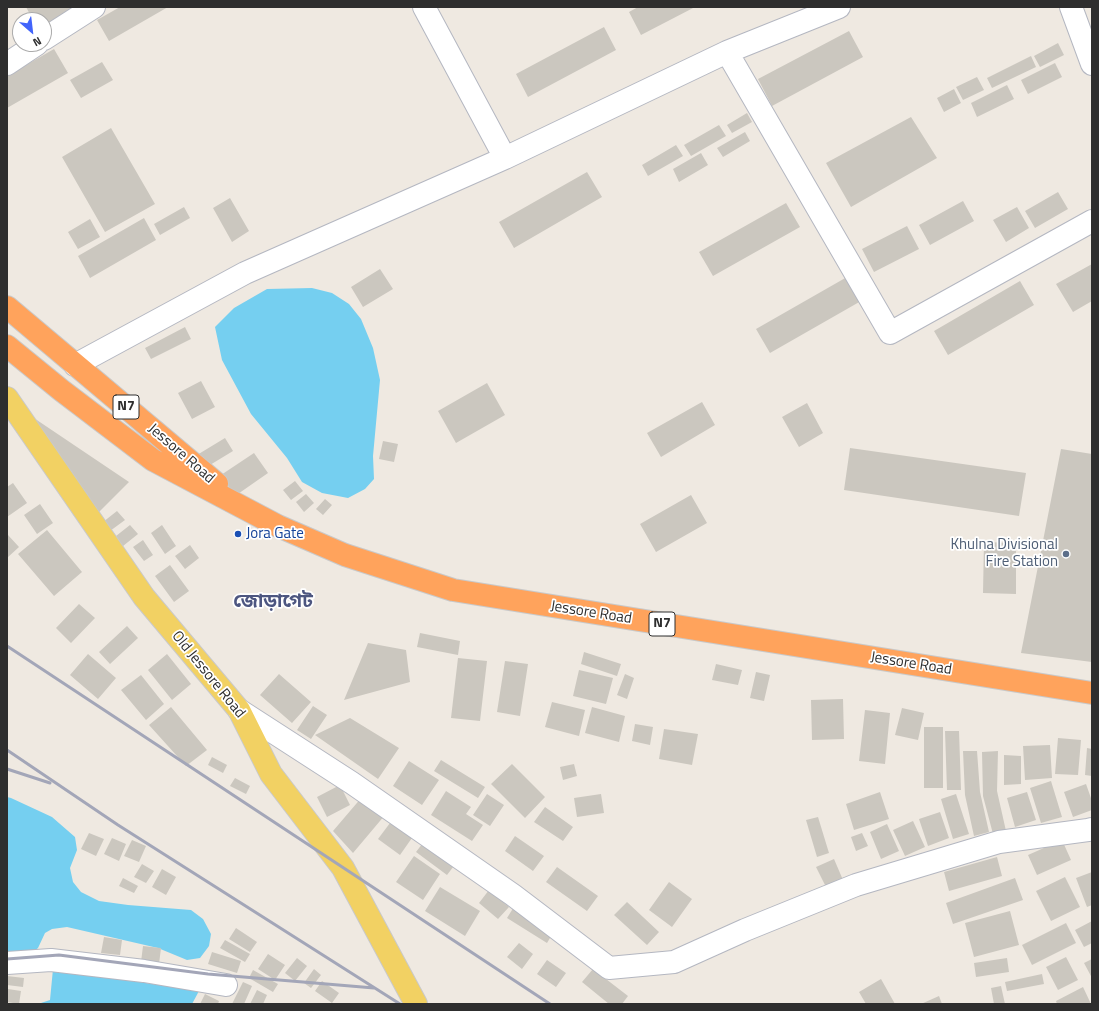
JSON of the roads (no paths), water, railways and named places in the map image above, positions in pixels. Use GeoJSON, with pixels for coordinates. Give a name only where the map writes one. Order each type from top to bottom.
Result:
{"type":"FeatureCollection","features":[{"type":"Feature","properties":{"kind":"highway","name":"Jessore Road"},"geometry":{"type":"LineString","coordinates":[[7,306],[245,509]]}},
{"type":"Feature","properties":{"kind":"highway","name":"Jessore Road"},"geometry":{"type":"LineString","coordinates":[[7,346],[61,390],[153,460],[278,526],[345,555],[453,590],[1092,693]]}},
{"type":"Feature","properties":{"kind":"main road","name":"Old Jessore Road"},"geometry":{"type":"LineString","coordinates":[[7,398],[144,597],[239,710],[271,774],[343,868],[416,1004]]}},
{"type":"Feature","properties":{"kind":"street"},"geometry":{"type":"LineString","coordinates":[[52,34],[94,7]]}},
{"type":"Feature","properties":{"kind":"street"},"geometry":{"type":"LineString","coordinates":[[424,7],[506,158]]}},
{"type":"Feature","properties":{"kind":"street"},"geometry":{"type":"LineString","coordinates":[[75,365],[245,273],[506,158],[727,52],[839,7]]}},
{"type":"Feature","properties":{"kind":"street"},"geometry":{"type":"LineString","coordinates":[[1071,7],[1092,64]]}},
{"type":"Feature","properties":{"kind":"street"},"geometry":{"type":"LineString","coordinates":[[7,64],[25,52]]}},
{"type":"Feature","properties":{"kind":"street"},"geometry":{"type":"LineString","coordinates":[[727,52],[890,333],[1092,221]]}},
{"type":"Feature","properties":{"kind":"street"},"geometry":{"type":"LineString","coordinates":[[239,710],[352,783],[513,895],[609,968],[674,962],[746,930],[856,885],[999,842],[1092,829]]}},
{"type":"Feature","properties":{"kind":"street"},"geometry":{"type":"LineString","coordinates":[[7,963],[51,960],[144,971],[226,985]]}},
{"type":"Feature","properties":{"kind":"water"},"geometry":{"type":"Polygon","coordinates":[[[312,288],[332,293],[349,304],[361,319],[373,348],[380,380],[373,456],[374,479],[365,489],[348,498],[322,493],[302,482],[287,458],[251,414],[222,360],[215,327],[234,308],[267,289],[312,288]]]}},
{"type":"Feature","properties":{"kind":"water"},"geometry":{"type":"Polygon","coordinates":[[[7,797],[52,817],[75,837],[77,850],[70,868],[73,882],[81,892],[99,901],[191,910],[203,919],[211,934],[209,946],[200,958],[187,960],[158,948],[67,927],[52,929],[45,933],[38,948],[31,954],[7,955],[7,797]]]}},
{"type":"Feature","properties":{"kind":"water"},"geometry":{"type":"Polygon","coordinates":[[[53,969],[199,991],[192,1004],[38,1004],[50,1000],[53,969]]]}},
{"type":"Feature","properties":{"kind":"railway"},"geometry":{"type":"LineString","coordinates":[[7,646],[550,1004]]}},
{"type":"Feature","properties":{"kind":"railway"},"geometry":{"type":"LineString","coordinates":[[7,750],[118,825],[400,1004]]}},
{"type":"Feature","properties":{"kind":"railway"},"geometry":{"type":"LineString","coordinates":[[7,769],[50,783]]}},
{"type":"Feature","properties":{"kind":"railway"},"geometry":{"type":"LineString","coordinates":[[7,959],[59,955],[208,974],[374,988]]}},
{"type":"Feature","properties":{"kind":"place","name":"Jora Gate"},"geometry":{"type":"Point","coordinates":[238,534]}},
{"type":"Feature","properties":{"kind":"place","name":"Khulna Divisional Fire Station"},"geometry":{"type":"Point","coordinates":[1066,554]}},
{"type":"Feature","properties":{"kind":"district","name":"জোড়াগেট"},"geometry":{"type":"Point","coordinates":[273,602]}}]}
